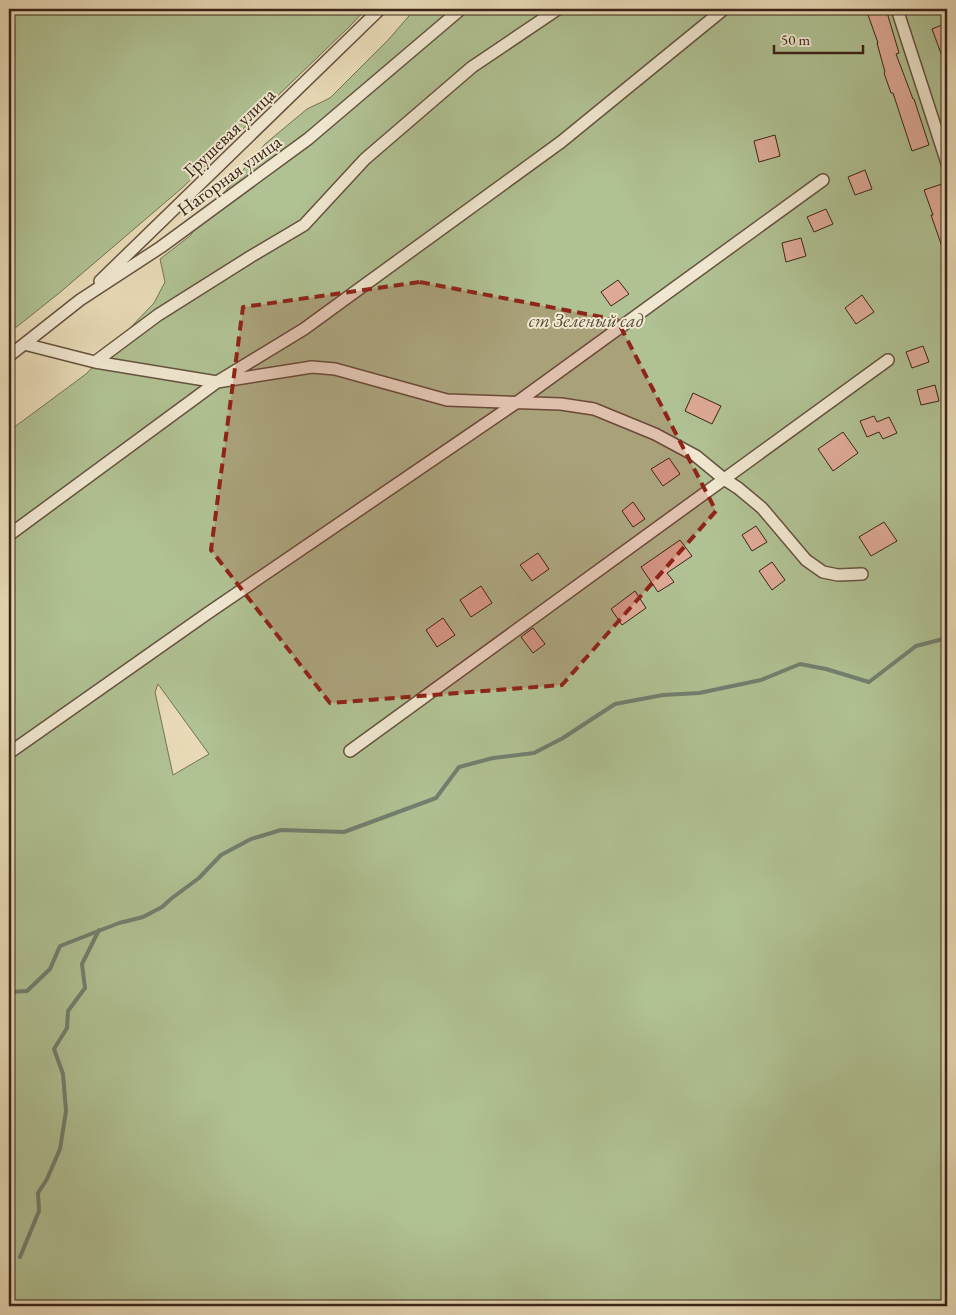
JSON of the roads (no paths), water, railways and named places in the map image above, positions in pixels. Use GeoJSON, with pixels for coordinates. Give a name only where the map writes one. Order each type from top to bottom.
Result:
{"type":"FeatureCollection","features":[{"type":"Feature","properties":{"kind":"street","name":"Грушевая улица"},"geometry":{"type":"LineString","coordinates":[[80,300],[380,9]]}},
{"type":"Feature","properties":{"kind":"street","name":"Нагорная улица"},"geometry":{"type":"LineString","coordinates":[[9,356],[80,300],[161,247],[308,139],[460,9]]}},
{"type":"Feature","properties":{"kind":"street"},"geometry":{"type":"LineString","coordinates":[[95,362],[158,315],[304,225],[365,159],[472,67],[558,9]]}},
{"type":"Feature","properties":{"kind":"street"},"geometry":{"type":"LineString","coordinates":[[9,535],[217,382],[304,329],[561,142],[724,9]]}},
{"type":"Feature","properties":{"kind":"street"},"geometry":{"type":"LineString","coordinates":[[897,9],[943,134],[947,163]]}},
{"type":"Feature","properties":{"kind":"street"},"geometry":{"type":"LineString","coordinates":[[9,753],[200,619],[516,403],[822,180]]}},
{"type":"Feature","properties":{"kind":"street"},"geometry":{"type":"LineString","coordinates":[[24,344],[95,362],[217,382],[312,367],[335,369],[447,400],[561,404],[594,409],[655,434],[696,456],[762,508],[806,560],[823,572],[838,575],[862,574]]}},
{"type":"Feature","properties":{"kind":"street"},"geometry":{"type":"LineString","coordinates":[[350,750],[888,360]]}},
{"type":"Feature","properties":{"kind":"waterway"},"geometry":{"type":"LineString","coordinates":[[9,992],[27,991],[50,969],[60,946],[119,923],[143,917],[162,907],[199,878],[221,855],[251,839],[281,830],[344,832],[436,798],[459,767],[493,758],[534,753],[563,738],[615,704],[663,695],[699,693],[761,680],[800,664],[826,669],[869,682],[916,646],[947,638]]}},
{"type":"Feature","properties":{"kind":"waterway"},"geometry":{"type":"LineString","coordinates":[[20,1257],[39,1211],[38,1193],[47,1179],[60,1149],[66,1111],[63,1074],[54,1049],[67,1028],[68,1011],[85,988],[82,964],[99,930]]}},
{"type":"Feature","properties":{"kind":"park label","name":"ст Зеленый сад"},"geometry":{"type":"Point","coordinates":[586,320]}}]}
